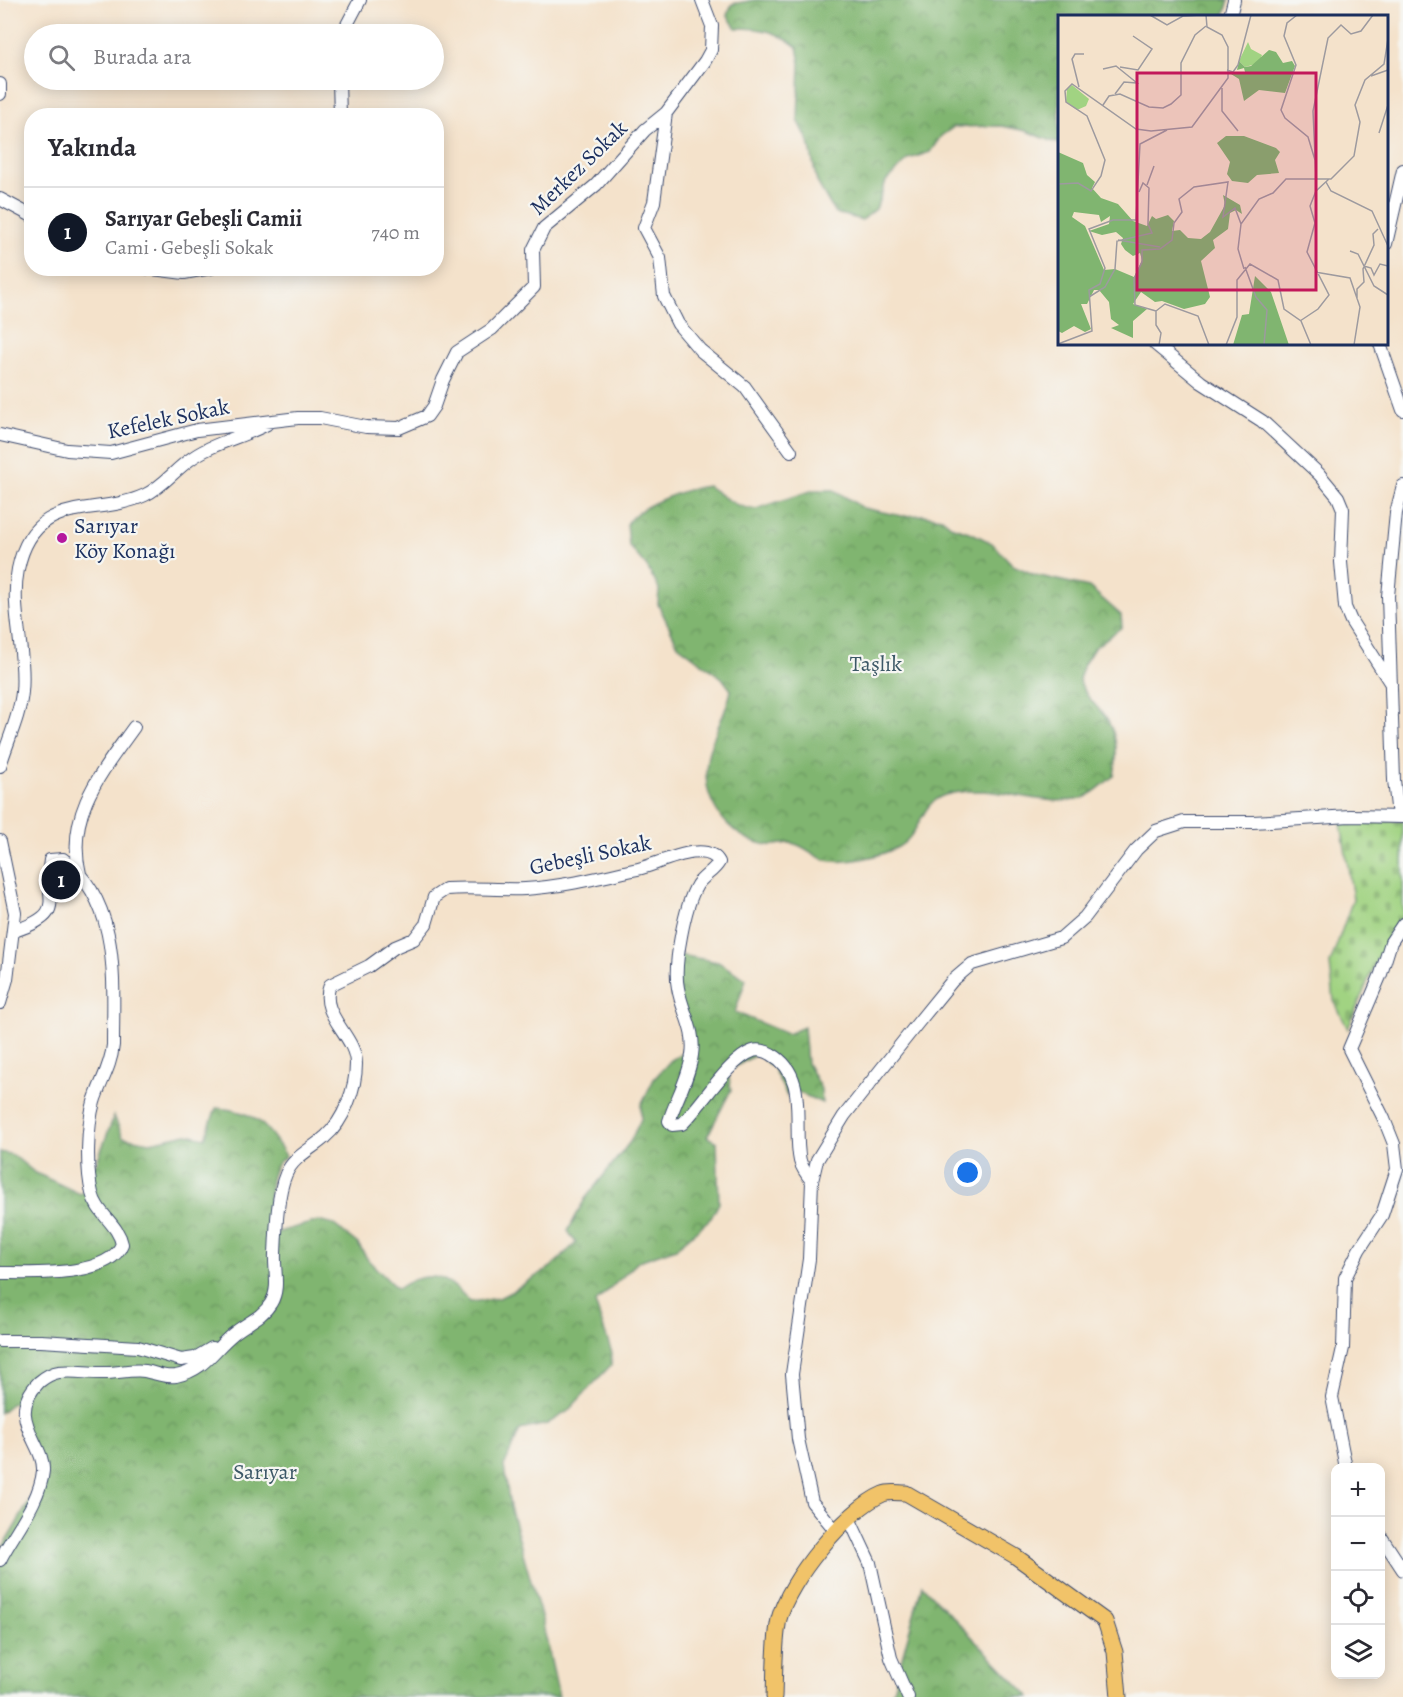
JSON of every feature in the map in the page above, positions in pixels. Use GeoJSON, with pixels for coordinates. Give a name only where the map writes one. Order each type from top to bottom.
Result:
{"type":"FeatureCollection","features":[{"type":"Feature","properties":{"kind":"main road"},"geometry":{"type":"LineString","coordinates":[[774,1697],[779,1620],[786,1599],[835,1530],[864,1504],[886,1493],[906,1493],[1015,1556],[1106,1621],[1115,1652],[1119,1697]]}},
{"type":"Feature","properties":{"kind":"street"},"geometry":{"type":"LineString","coordinates":[[347,24],[360,0]]}},
{"type":"Feature","properties":{"kind":"street","name":"Merkez Sokak"},"geometry":{"type":"LineString","coordinates":[[273,421],[320,418],[382,429],[412,424],[427,416],[434,406],[443,380],[457,352],[492,329],[534,287],[533,250],[544,228],[596,185],[645,130],[666,113],[711,50],[712,26],[702,0]]}},
{"type":"Feature","properties":{"kind":"street"},"geometry":{"type":"LineString","coordinates":[[1230,15],[1234,0]]}},
{"type":"Feature","properties":{"kind":"street"},"geometry":{"type":"LineString","coordinates":[[0,84],[0,94]]}},
{"type":"Feature","properties":{"kind":"street"},"geometry":{"type":"LineString","coordinates":[[339,90],[340,108]]}},
{"type":"Feature","properties":{"kind":"street","name":"Merkez Sokak"},"geometry":{"type":"LineString","coordinates":[[666,113],[654,202],[644,228],[660,258],[664,296],[687,338],[745,387],[791,451]]}},
{"type":"Feature","properties":{"kind":"street"},"geometry":{"type":"LineString","coordinates":[[1388,235],[1403,170]]}},
{"type":"Feature","properties":{"kind":"street"},"geometry":{"type":"LineString","coordinates":[[0,199],[24,212]]}},
{"type":"Feature","properties":{"kind":"street"},"geometry":{"type":"LineString","coordinates":[[1156,345],[1201,382],[1262,421],[1319,474],[1338,497],[1343,509],[1341,561],[1345,607],[1392,684]]}},
{"type":"Feature","properties":{"kind":"street"},"geometry":{"type":"LineString","coordinates":[[1380,345],[1403,410]]}},
{"type":"Feature","properties":{"kind":"street"},"geometry":{"type":"LineString","coordinates":[[0,766],[22,692],[16,585],[18,568],[26,545],[34,532],[52,517],[67,511],[147,495],[188,460],[273,421]]}},
{"type":"Feature","properties":{"kind":"street","name":"Kefelek Sokak"},"geometry":{"type":"LineString","coordinates":[[0,435],[67,450],[111,453],[197,430],[273,421]]}},
{"type":"Feature","properties":{"kind":"street"},"geometry":{"type":"LineString","coordinates":[[835,1530],[812,1502],[798,1439],[792,1374],[809,1259],[812,1180],[817,1160],[844,1116],[951,981],[972,964],[1061,938],[1085,917],[1136,850],[1156,831],[1184,822],[1253,822],[1305,817],[1400,816],[1394,780],[1388,596],[1396,513],[1403,486]]}},
{"type":"Feature","properties":{"kind":"street"},"geometry":{"type":"LineString","coordinates":[[80,874],[75,835],[86,802],[110,761],[135,727]]}},
{"type":"Feature","properties":{"kind":"street"},"geometry":{"type":"LineString","coordinates":[[0,841],[14,903],[14,931],[0,1003]]}},
{"type":"Feature","properties":{"kind":"street","name":"Gebeşli Sokak"},"geometry":{"type":"LineString","coordinates":[[0,1341],[138,1347],[181,1360],[195,1358],[227,1340],[264,1312],[276,1292],[275,1255],[286,1173],[298,1158],[331,1132],[353,1085],[356,1061],[353,1049],[327,1000],[330,985],[369,966],[395,947],[414,939],[426,924],[434,897],[446,889],[542,887],[647,867],[689,853],[709,853],[717,857],[719,862],[716,868],[698,884],[690,900],[682,941],[677,986],[692,1031],[692,1055],[669,1121],[672,1125],[682,1124],[739,1060],[752,1051],[767,1051],[784,1065],[795,1086],[799,1102],[800,1161],[812,1180]]}},
{"type":"Feature","properties":{"kind":"street"},"geometry":{"type":"LineString","coordinates":[[0,1274],[75,1270],[113,1257],[122,1244],[121,1236],[100,1213],[92,1194],[89,1177],[90,1120],[96,1097],[111,1060],[112,948],[97,898],[80,874],[63,859],[50,860],[50,909],[45,917],[14,931]]}},
{"type":"Feature","properties":{"kind":"street"},"geometry":{"type":"LineString","coordinates":[[1345,1463],[1332,1397],[1344,1340],[1344,1286],[1359,1250],[1382,1215],[1396,1169],[1394,1144],[1349,1049],[1382,974],[1392,942],[1403,924]]}},
{"type":"Feature","properties":{"kind":"street","name":"Gebeşli Sokak"},"geometry":{"type":"LineString","coordinates":[[0,1560],[31,1505],[41,1479],[42,1464],[26,1423],[28,1403],[39,1382],[56,1372],[68,1371],[100,1373],[146,1371],[168,1377],[178,1375],[210,1359],[227,1340]]}},
{"type":"Feature","properties":{"kind":"street"},"geometry":{"type":"LineString","coordinates":[[849,1518],[870,1563],[891,1658],[908,1697]]}},
{"type":"Feature","properties":{"kind":"street"},"geometry":{"type":"LineString","coordinates":[[1385,1541],[1398,1555],[1403,1570]]}},
{"type":"Feature","properties":{"kind":"green space"},"geometry":{"type":"Polygon","coordinates":[[[755,0],[1229,0],[1224,15],[1058,15],[1058,144],[1026,131],[1002,126],[954,127],[941,136],[930,152],[909,159],[886,181],[876,209],[862,220],[835,213],[817,182],[809,142],[798,120],[800,63],[797,47],[769,31],[736,28],[727,15],[732,4],[755,0]]]}},
{"type":"Feature","properties":{"kind":"green space","name":"Taşlık"},"geometry":{"type":"Polygon","coordinates":[[[708,486],[742,507],[756,509],[814,490],[834,490],[863,508],[902,516],[923,515],[942,518],[953,527],[992,543],[1013,565],[1035,575],[1089,587],[1121,615],[1122,627],[1094,648],[1084,664],[1079,679],[1086,694],[1107,719],[1113,731],[1116,750],[1114,776],[1085,797],[1065,801],[980,791],[945,795],[930,805],[912,835],[898,847],[872,857],[850,861],[823,859],[791,843],[771,845],[757,843],[737,832],[728,825],[714,806],[707,785],[706,771],[710,746],[724,714],[731,690],[722,678],[678,645],[658,604],[659,589],[647,567],[629,546],[627,524],[640,511],[663,499],[708,486]]]}},
{"type":"Feature","properties":{"kind":"green space"},"geometry":{"type":"Polygon","coordinates":[[[1403,821],[1403,916],[1376,961],[1348,1029],[1334,1001],[1330,964],[1353,899],[1341,823],[1403,821]]]}},
{"type":"Feature","properties":{"kind":"green space","name":"Sarıyar"},"geometry":{"type":"Polygon","coordinates":[[[674,954],[718,962],[746,979],[735,1012],[787,1034],[804,1027],[807,1063],[821,1089],[822,1103],[789,1088],[787,1096],[773,1068],[757,1054],[728,1071],[731,1090],[707,1137],[717,1142],[719,1203],[711,1218],[676,1248],[639,1261],[595,1303],[612,1353],[611,1365],[567,1412],[547,1424],[520,1430],[504,1466],[510,1507],[542,1620],[559,1697],[0,1697],[0,1552],[36,1490],[38,1470],[36,1458],[21,1425],[22,1407],[12,1403],[0,1413],[0,1152],[13,1155],[34,1172],[80,1194],[87,1190],[85,1166],[96,1164],[114,1116],[123,1137],[150,1142],[187,1134],[205,1138],[216,1108],[241,1112],[265,1127],[286,1156],[274,1171],[271,1180],[268,1230],[275,1233],[318,1221],[334,1225],[358,1244],[368,1260],[397,1289],[418,1278],[428,1277],[445,1280],[470,1302],[499,1298],[551,1267],[576,1243],[568,1231],[585,1199],[630,1142],[641,1119],[641,1105],[654,1079],[671,1060],[688,1050],[674,954]]]}},
{"type":"Feature","properties":{"kind":"green space"},"geometry":{"type":"Polygon","coordinates":[[[922,1585],[1030,1697],[891,1697],[922,1585]]]}},
{"type":"Feature","properties":{"kind":"place","name":"Sarıyar Köy Konağı"},"geometry":{"type":"Point","coordinates":[62,538]}},
{"type":"Feature","properties":{"kind":"place","name":"Sarıyar Gebeşli Camii"},"geometry":{"type":"Point","coordinates":[61,880]}}]}
